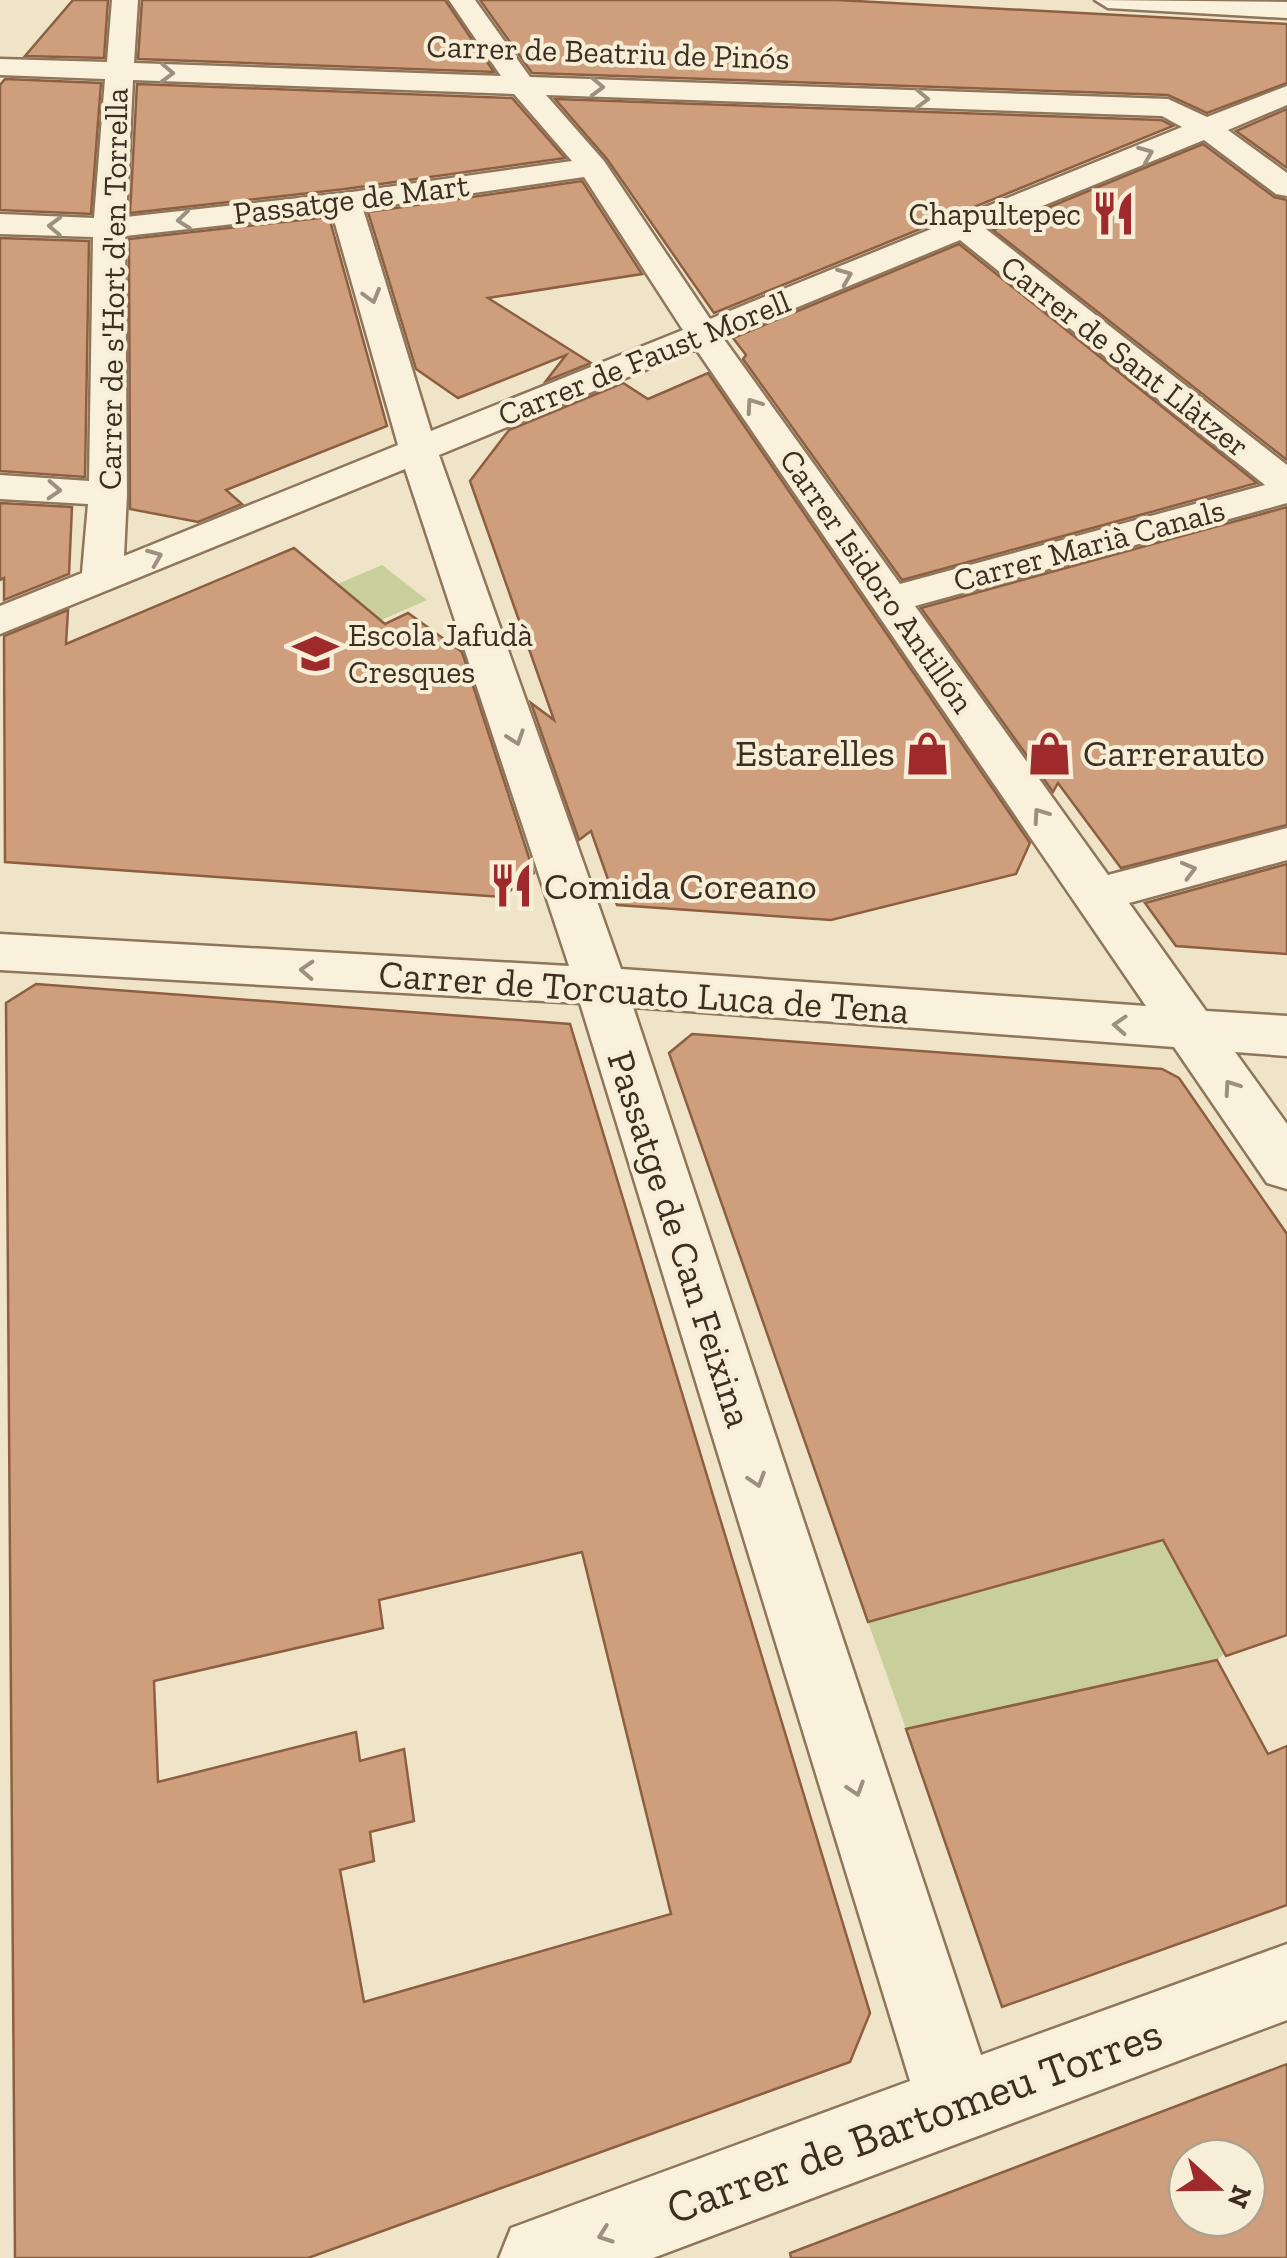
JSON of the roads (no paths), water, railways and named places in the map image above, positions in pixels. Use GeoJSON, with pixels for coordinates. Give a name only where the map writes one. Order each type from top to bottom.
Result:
{"type":"FeatureCollection","features":[{"type":"Feature","properties":{"kind":"street","name":"Carrer de s'Hort d'en Torrella"},"geometry":{"type":"LineString","coordinates":[[102,579],[108,494],[109,228],[125,0]]}},
{"type":"Feature","properties":{"kind":"street","name":"Carrer Isidoro Antillón"},"geometry":{"type":"LineString","coordinates":[[462,0],[521,84],[593,168],[704,334],[1287,1167]]}},
{"type":"Feature","properties":{"kind":"street"},"geometry":{"type":"LineString","coordinates":[[1108,0],[1287,10]]}},
{"type":"Feature","properties":{"kind":"street","name":"Carrer de Beatriu de Pinós"},"geometry":{"type":"LineString","coordinates":[[0,66],[1168,108],[1208,129],[1287,187]]}},
{"type":"Feature","properties":{"kind":"street","name":"Carrer de Faust Morell"},"geometry":{"type":"LineString","coordinates":[[0,620],[1287,95]]}},
{"type":"Feature","properties":{"kind":"street","name":"Passatge de Mart"},"geometry":{"type":"LineString","coordinates":[[0,224],[109,228],[345,202],[593,168]]}},
{"type":"Feature","properties":{"kind":"street","name":"Passatge de Can Feixina"},"geometry":{"type":"LineString","coordinates":[[345,202],[418,450],[600,986],[957,2105]]}},
{"type":"Feature","properties":{"kind":"street","name":"Carrer de Sant Llàtzer"},"geometry":{"type":"LineString","coordinates":[[964,228],[1287,488]]}},
{"type":"Feature","properties":{"kind":"street"},"geometry":{"type":"LineString","coordinates":[[0,487],[108,494]]}},
{"type":"Feature","properties":{"kind":"street","name":"Carrer Marià Canals"},"geometry":{"type":"LineString","coordinates":[[890,600],[1287,488]]}},
{"type":"Feature","properties":{"kind":"street"},"geometry":{"type":"LineString","coordinates":[[1095,895],[1287,844]]}},
{"type":"Feature","properties":{"kind":"street","name":"Carrer de Torcuato Luca de Tena"},"geometry":{"type":"LineString","coordinates":[[0,952],[600,986],[1287,1036]]}},
{"type":"Feature","properties":{"kind":"street","name":"Carrer de Bartomeu Torres"},"geometry":{"type":"LineString","coordinates":[[541,2258],[1287,1982]]}},
{"type":"Feature","properties":{"kind":"place","name":"Chapultepec"},"geometry":{"type":"Point","coordinates":[1114,214]}},
{"type":"Feature","properties":{"kind":"place","name":"Escola Jafudà Cresques"},"geometry":{"type":"Point","coordinates":[315,653]}},
{"type":"Feature","properties":{"kind":"place","name":"Estarelles"},"geometry":{"type":"Point","coordinates":[928,753]}},
{"type":"Feature","properties":{"kind":"place","name":"Carrerauto"},"geometry":{"type":"Point","coordinates":[1050,753]}},
{"type":"Feature","properties":{"kind":"place","name":"Comida Coreano"},"geometry":{"type":"Point","coordinates":[511,886]}}]}
